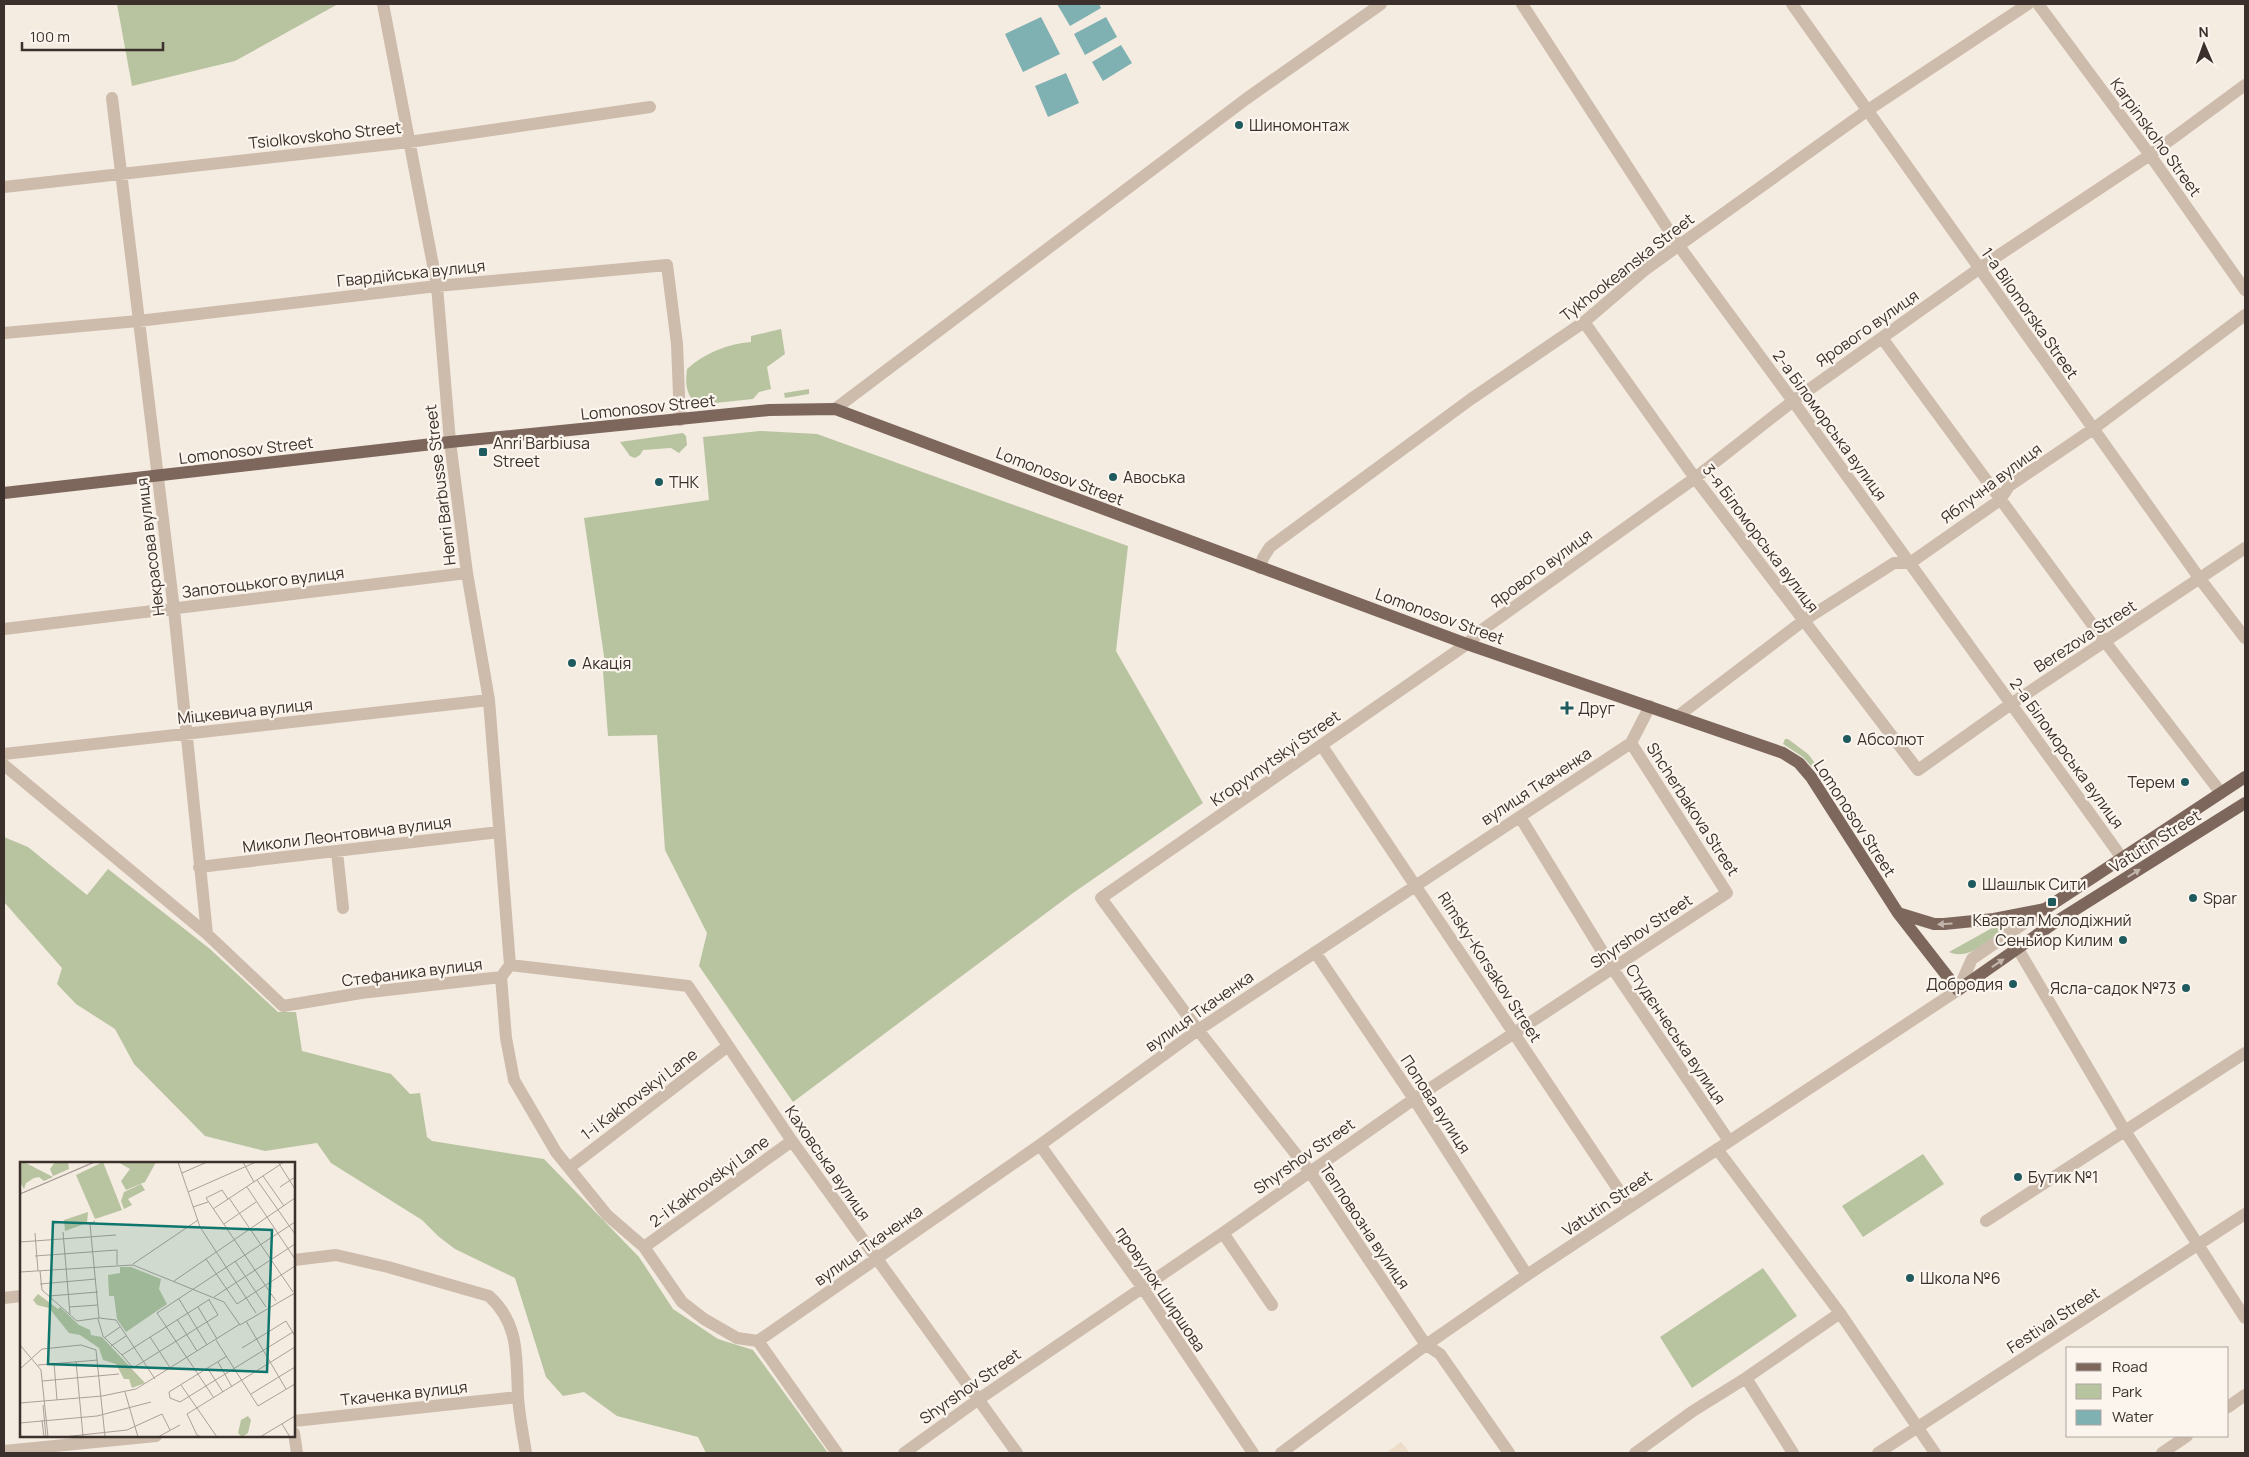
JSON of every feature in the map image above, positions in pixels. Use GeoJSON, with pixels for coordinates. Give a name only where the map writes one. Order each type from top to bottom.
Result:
{"type":"FeatureCollection","features":[{"type":"Feature","properties":{"kind":"main road","name":"Lomonosov Street"},"geometry":{"type":"LineString","coordinates":[[4,493],[450,442],[769,410],[834,409],[1467,644],[1765,746],[1799,763],[1827,799],[1898,913],[1958,990]]}},
{"type":"Feature","properties":{"kind":"main road","name":"Vatutin Street"},"geometry":{"type":"LineString","coordinates":[[2045,909],[2245,778]]}},
{"type":"Feature","properties":{"kind":"main road","name":"Vatutin Street"},"geometry":{"type":"LineString","coordinates":[[1958,990],[2054,923],[2245,804]]}},
{"type":"Feature","properties":{"kind":"main road"},"geometry":{"type":"LineString","coordinates":[[1898,913],[1934,924],[1944,924],[1994,919],[2045,909]]}},
{"type":"Feature","properties":{"kind":"street","name":"Henri Barbusse Street"},"geometry":{"type":"LineString","coordinates":[[382,4],[437,286],[450,442],[467,573],[489,700],[510,965]]}},
{"type":"Feature","properties":{"kind":"street"},"geometry":{"type":"LineString","coordinates":[[834,409],[1246,99],[1381,4]]}},
{"type":"Feature","properties":{"kind":"street","name":"2-а Біломорська вулиця"},"geometry":{"type":"LineString","coordinates":[[1522,4],[1679,246],[2122,858]]}},
{"type":"Feature","properties":{"kind":"street","name":"1-a Bilomorska Street"},"geometry":{"type":"LineString","coordinates":[[1792,4],[2200,580],[2245,638]]}},
{"type":"Feature","properties":{"kind":"street","name":"Tykhookeanska Street"},"geometry":{"type":"LineString","coordinates":[[1260,568],[1263,558],[1270,547],[1471,399],[1584,322],[1646,269],[1868,110],[2028,4]]}},
{"type":"Feature","properties":{"kind":"street","name":"Karpinskoho Street"},"geometry":{"type":"LineString","coordinates":[[2038,4],[2150,156],[2245,290]]}},
{"type":"Feature","properties":{"kind":"street","name":"Ярового вулиця"},"geometry":{"type":"LineString","coordinates":[[1467,644],[1482,630],[1695,478],[1793,401],[1979,269],[2150,156],[2245,85]]}},
{"type":"Feature","properties":{"kind":"street","name":"Некрасова вулиця"},"geometry":{"type":"LineString","coordinates":[[112,98],[123,174],[138,321],[174,610],[207,934]]}},
{"type":"Feature","properties":{"kind":"street","name":"Tsiolkovskoho Street"},"geometry":{"type":"LineString","coordinates":[[4,187],[409,142],[650,108]]}},
{"type":"Feature","properties":{"kind":"street","name":"Гвардійська вулиця"},"geometry":{"type":"LineString","coordinates":[[4,333],[138,321],[437,286],[667,265],[677,344],[680,420]]}},
{"type":"Feature","properties":{"kind":"street","name":"Яблучна вулиця"},"geometry":{"type":"LineString","coordinates":[[1678,716],[1803,621],[1894,564],[1910,563],[2000,500],[2009,486],[2093,429],[2245,316]]}},
{"type":"Feature","properties":{"kind":"street","name":"3-я Біломорська вулиця"},"geometry":{"type":"LineString","coordinates":[[1584,322],[1695,478],[1918,770]]}},
{"type":"Feature","properties":{"kind":"street"},"geometry":{"type":"LineString","coordinates":[[1882,338],[2106,643],[2221,793]]}},
{"type":"Feature","properties":{"kind":"street","name":"Berezova Street"},"geometry":{"type":"LineString","coordinates":[[1918,770],[2011,704],[2106,643],[2245,548]]}},
{"type":"Feature","properties":{"kind":"street","name":"Запотоцького вулиця"},"geometry":{"type":"LineString","coordinates":[[4,629],[174,610],[467,573]]}},
{"type":"Feature","properties":{"kind":"street","name":"Kropyvnytskyi Street"},"geometry":{"type":"LineString","coordinates":[[1101,898],[1467,644]]}},
{"type":"Feature","properties":{"kind":"street","name":"Міцкевича вулиця"},"geometry":{"type":"LineString","coordinates":[[4,754],[489,700]]}},
{"type":"Feature","properties":{"kind":"street","name":"вулиця Ткаченка"},"geometry":{"type":"LineString","coordinates":[[758,1341],[1040,1145],[1198,1030],[1631,743],[1650,706]]}},
{"type":"Feature","properties":{"kind":"street","name":"Shcherbakova Street"},"geometry":{"type":"LineString","coordinates":[[1631,743],[1727,893]]}},
{"type":"Feature","properties":{"kind":"street","name":"Rimsky-Korsakov Street"},"geometry":{"type":"LineString","coordinates":[[1322,746],[1630,1207]]}},
{"type":"Feature","properties":{"kind":"street"},"geometry":{"type":"LineString","coordinates":[[4,765],[207,934]]}},
{"type":"Feature","properties":{"kind":"street","name":"Студєнчеська вулиця"},"geometry":{"type":"LineString","coordinates":[[1520,817],[1613,969],[1729,1141]]}},
{"type":"Feature","properties":{"kind":"street","name":"Миколи Леонтовича вулиця"},"geometry":{"type":"LineString","coordinates":[[199,867],[499,832]]}},
{"type":"Feature","properties":{"kind":"street"},"geometry":{"type":"LineString","coordinates":[[336,852],[343,908]]}},
{"type":"Feature","properties":{"kind":"street","name":"Shyrshov Street"},"geometry":{"type":"LineString","coordinates":[[904,1453],[979,1399],[1223,1233],[1414,1099],[1727,893]]}},
{"type":"Feature","properties":{"kind":"street","name":"Тепловозна вулиця"},"geometry":{"type":"LineString","coordinates":[[1101,898],[1198,1030],[1310,1172],[1426,1345],[1440,1354],[1509,1453]]}},
{"type":"Feature","properties":{"kind":"street","name":"Vatutin Street"},"geometry":{"type":"LineString","coordinates":[[1281,1453],[1426,1345],[1527,1275],[1958,990],[1972,959],[2045,909]]}},
{"type":"Feature","properties":{"kind":"street","name":"Стефаника вулиця"},"geometry":{"type":"LineString","coordinates":[[207,934],[284,1006],[361,993],[501,977],[510,965]]}},
{"type":"Feature","properties":{"kind":"street"},"geometry":{"type":"LineString","coordinates":[[2018,949],[2125,1131],[2245,1318]]}},
{"type":"Feature","properties":{"kind":"street","name":"Попова вулиця"},"geometry":{"type":"LineString","coordinates":[[1315,952],[1414,1099],[1527,1275]]}},
{"type":"Feature","properties":{"kind":"street","name":"Каховська вулиця"},"geometry":{"type":"LineString","coordinates":[[510,965],[688,986],[792,1141],[1017,1453]]}},
{"type":"Feature","properties":{"kind":"street"},"geometry":{"type":"LineString","coordinates":[[501,977],[506,1038],[514,1080],[556,1152],[607,1215],[644,1247],[682,1302],[704,1319],[737,1338],[758,1341],[837,1453]]}},
{"type":"Feature","properties":{"kind":"street","name":"1-i Kakhovskyi Lane"},"geometry":{"type":"LineString","coordinates":[[569,1168],[728,1046]]}},
{"type":"Feature","properties":{"kind":"street"},"geometry":{"type":"LineString","coordinates":[[1986,1221],[2245,1053]]}},
{"type":"Feature","properties":{"kind":"street","name":"2-i Kakhovskyi Lane"},"geometry":{"type":"LineString","coordinates":[[644,1247],[792,1141]]}},
{"type":"Feature","properties":{"kind":"street","name":"провулок Ширшова"},"geometry":{"type":"LineString","coordinates":[[1040,1145],[1142,1287],[1252,1453]]}},
{"type":"Feature","properties":{"kind":"street"},"geometry":{"type":"LineString","coordinates":[[1717,1148],[1840,1313],[1935,1453]]}},
{"type":"Feature","properties":{"kind":"street","name":"Festival Street"},"geometry":{"type":"LineString","coordinates":[[1878,1453],[2245,1214]]}},
{"type":"Feature","properties":{"kind":"street"},"geometry":{"type":"LineString","coordinates":[[1223,1233],[1272,1305]]}},
{"type":"Feature","properties":{"kind":"street"},"geometry":{"type":"LineString","coordinates":[[295,1260],[336,1255],[388,1267],[489,1296],[502,1308],[509,1321],[517,1359],[518,1398],[526,1453]]}},
{"type":"Feature","properties":{"kind":"street"},"geometry":{"type":"LineString","coordinates":[[4,1298],[20,1296]]}},
{"type":"Feature","properties":{"kind":"street"},"geometry":{"type":"LineString","coordinates":[[1640,1452],[1694,1411],[1746,1378],[1840,1313]]}},
{"type":"Feature","properties":{"kind":"street"},"geometry":{"type":"LineString","coordinates":[[1746,1378],[1793,1453]]}},
{"type":"Feature","properties":{"kind":"street"},"geometry":{"type":"LineString","coordinates":[[2229,1406],[2245,1395]]}},
{"type":"Feature","properties":{"kind":"street","name":"Ткаченка вулиця"},"geometry":{"type":"LineString","coordinates":[[295,1421],[518,1398]]}},
{"type":"Feature","properties":{"kind":"street"},"geometry":{"type":"LineString","coordinates":[[4,1451],[62,1450],[149,1437]]}},
{"type":"Feature","properties":{"kind":"street"},"geometry":{"type":"LineString","coordinates":[[295,1437],[297,1453]]}},
{"type":"Feature","properties":{"kind":"street"},"geometry":{"type":"LineString","coordinates":[[2162,1453],[2186,1437]]}},
{"type":"Feature","properties":{"kind":"green space"},"geometry":{"type":"Polygon","coordinates":[[[117,4],[338,4],[235,61],[132,86],[117,4]]]}},
{"type":"Feature","properties":{"kind":"green space"},"geometry":{"type":"Polygon","coordinates":[[[781,329],[785,354],[767,367],[771,389],[759,392],[753,399],[696,405],[687,388],[687,369],[701,358],[717,350],[751,342],[751,336],[781,329]]]}},
{"type":"Feature","properties":{"kind":"green space"},"geometry":{"type":"Polygon","coordinates":[[[809,389],[809,394],[785,398],[784,393],[809,389]]]}},
{"type":"Feature","properties":{"kind":"green space"},"geometry":{"type":"Polygon","coordinates":[[[760,431],[817,434],[1128,546],[1116,651],[1203,803],[1073,893],[793,1102],[699,966],[707,933],[665,850],[657,735],[608,736],[603,671],[605,663],[584,518],[709,500],[703,437],[760,431]]]}},
{"type":"Feature","properties":{"kind":"green space"},"geometry":{"type":"Polygon","coordinates":[[[683,433],[686,436],[687,445],[679,453],[671,448],[643,450],[635,458],[630,456],[620,442],[683,433]]]}},
{"type":"Feature","properties":{"kind":"green space"},"geometry":{"type":"Polygon","coordinates":[[[1785,739],[1788,739],[1808,754],[1821,771],[1817,773],[1803,757],[1783,744],[1785,739]]]}},
{"type":"Feature","properties":{"kind":"green space"},"geometry":{"type":"Polygon","coordinates":[[[4,837],[28,847],[87,895],[108,869],[210,949],[278,1012],[296,1012],[302,1051],[391,1074],[410,1094],[420,1093],[427,1137],[432,1141],[544,1159],[639,1257],[673,1309],[718,1339],[753,1350],[828,1453],[706,1453],[698,1437],[617,1416],[584,1392],[563,1396],[546,1377],[515,1278],[455,1249],[422,1220],[331,1163],[317,1143],[265,1151],[205,1136],[134,1064],[115,1029],[76,1004],[57,984],[62,968],[4,902],[4,837]]]}},
{"type":"Feature","properties":{"kind":"green space"},"geometry":{"type":"Polygon","coordinates":[[[2001,923],[2006,930],[1972,952],[1957,954],[1949,952],[2001,923]]]}},
{"type":"Feature","properties":{"kind":"green space"},"geometry":{"type":"Polygon","coordinates":[[[1923,1154],[1944,1184],[1863,1237],[1842,1206],[1923,1154]]]}},
{"type":"Feature","properties":{"kind":"green space"},"geometry":{"type":"Polygon","coordinates":[[[1763,1268],[1797,1316],[1692,1388],[1660,1337],[1763,1268]]]}},
{"type":"Feature","properties":{"kind":"shaded area"},"geometry":{"type":"Polygon","coordinates":[[[1401,1442],[1410,1453],[1386,1453],[1401,1442]]]}},
{"type":"Feature","properties":{"kind":"water"},"geometry":{"type":"Polygon","coordinates":[[[1057,4],[1099,4],[1101,8],[1070,26],[1057,4]]]}},
{"type":"Feature","properties":{"kind":"water"},"geometry":{"type":"Polygon","coordinates":[[[1041,17],[1060,54],[1023,72],[1005,34],[1041,17]]]}},
{"type":"Feature","properties":{"kind":"water"},"geometry":{"type":"Polygon","coordinates":[[[1106,17],[1117,37],[1085,55],[1074,34],[1106,17]]]}},
{"type":"Feature","properties":{"kind":"water"},"geometry":{"type":"Polygon","coordinates":[[[1121,45],[1132,63],[1103,81],[1092,62],[1121,45]]]}},
{"type":"Feature","properties":{"kind":"water"},"geometry":{"type":"Polygon","coordinates":[[[1066,73],[1079,103],[1048,117],[1035,86],[1066,73]]]}},
{"type":"Feature","properties":{"kind":"place","name":"Шиномонтаж"},"geometry":{"type":"Point","coordinates":[1239,125]}},
{"type":"Feature","properties":{"kind":"place","name":"Anri Barbiusa Street"},"geometry":{"type":"Point","coordinates":[483,452]}},
{"type":"Feature","properties":{"kind":"place","name":"Авоська"},"geometry":{"type":"Point","coordinates":[1113,477]}},
{"type":"Feature","properties":{"kind":"place","name":"ТНК"},"geometry":{"type":"Point","coordinates":[659,482]}},
{"type":"Feature","properties":{"kind":"place","name":"Акація"},"geometry":{"type":"Point","coordinates":[572,663]}},
{"type":"Feature","properties":{"kind":"place","name":"Друг"},"geometry":{"type":"Point","coordinates":[1567,708]}},
{"type":"Feature","properties":{"kind":"place","name":"Абсолют"},"geometry":{"type":"Point","coordinates":[1847,739]}},
{"type":"Feature","properties":{"kind":"place","name":"Терем"},"geometry":{"type":"Point","coordinates":[2185,782]}},
{"type":"Feature","properties":{"kind":"place","name":"Шашлык Сити"},"geometry":{"type":"Point","coordinates":[1972,884]}},
{"type":"Feature","properties":{"kind":"place","name":"Spar"},"geometry":{"type":"Point","coordinates":[2193,898]}},
{"type":"Feature","properties":{"kind":"place","name":"Квартал Молодіжний"},"geometry":{"type":"Point","coordinates":[2052,902]}},
{"type":"Feature","properties":{"kind":"place","name":"Сеньйор Килим"},"geometry":{"type":"Point","coordinates":[2123,940]}},
{"type":"Feature","properties":{"kind":"place","name":"Добродия"},"geometry":{"type":"Point","coordinates":[2013,984]}},
{"type":"Feature","properties":{"kind":"place","name":"Ясла-садок №73"},"geometry":{"type":"Point","coordinates":[2186,988]}},
{"type":"Feature","properties":{"kind":"place","name":"Бутик №1"},"geometry":{"type":"Point","coordinates":[2018,1177]}},
{"type":"Feature","properties":{"kind":"place","name":"Школа №6"},"geometry":{"type":"Point","coordinates":[1910,1278]}}]}
